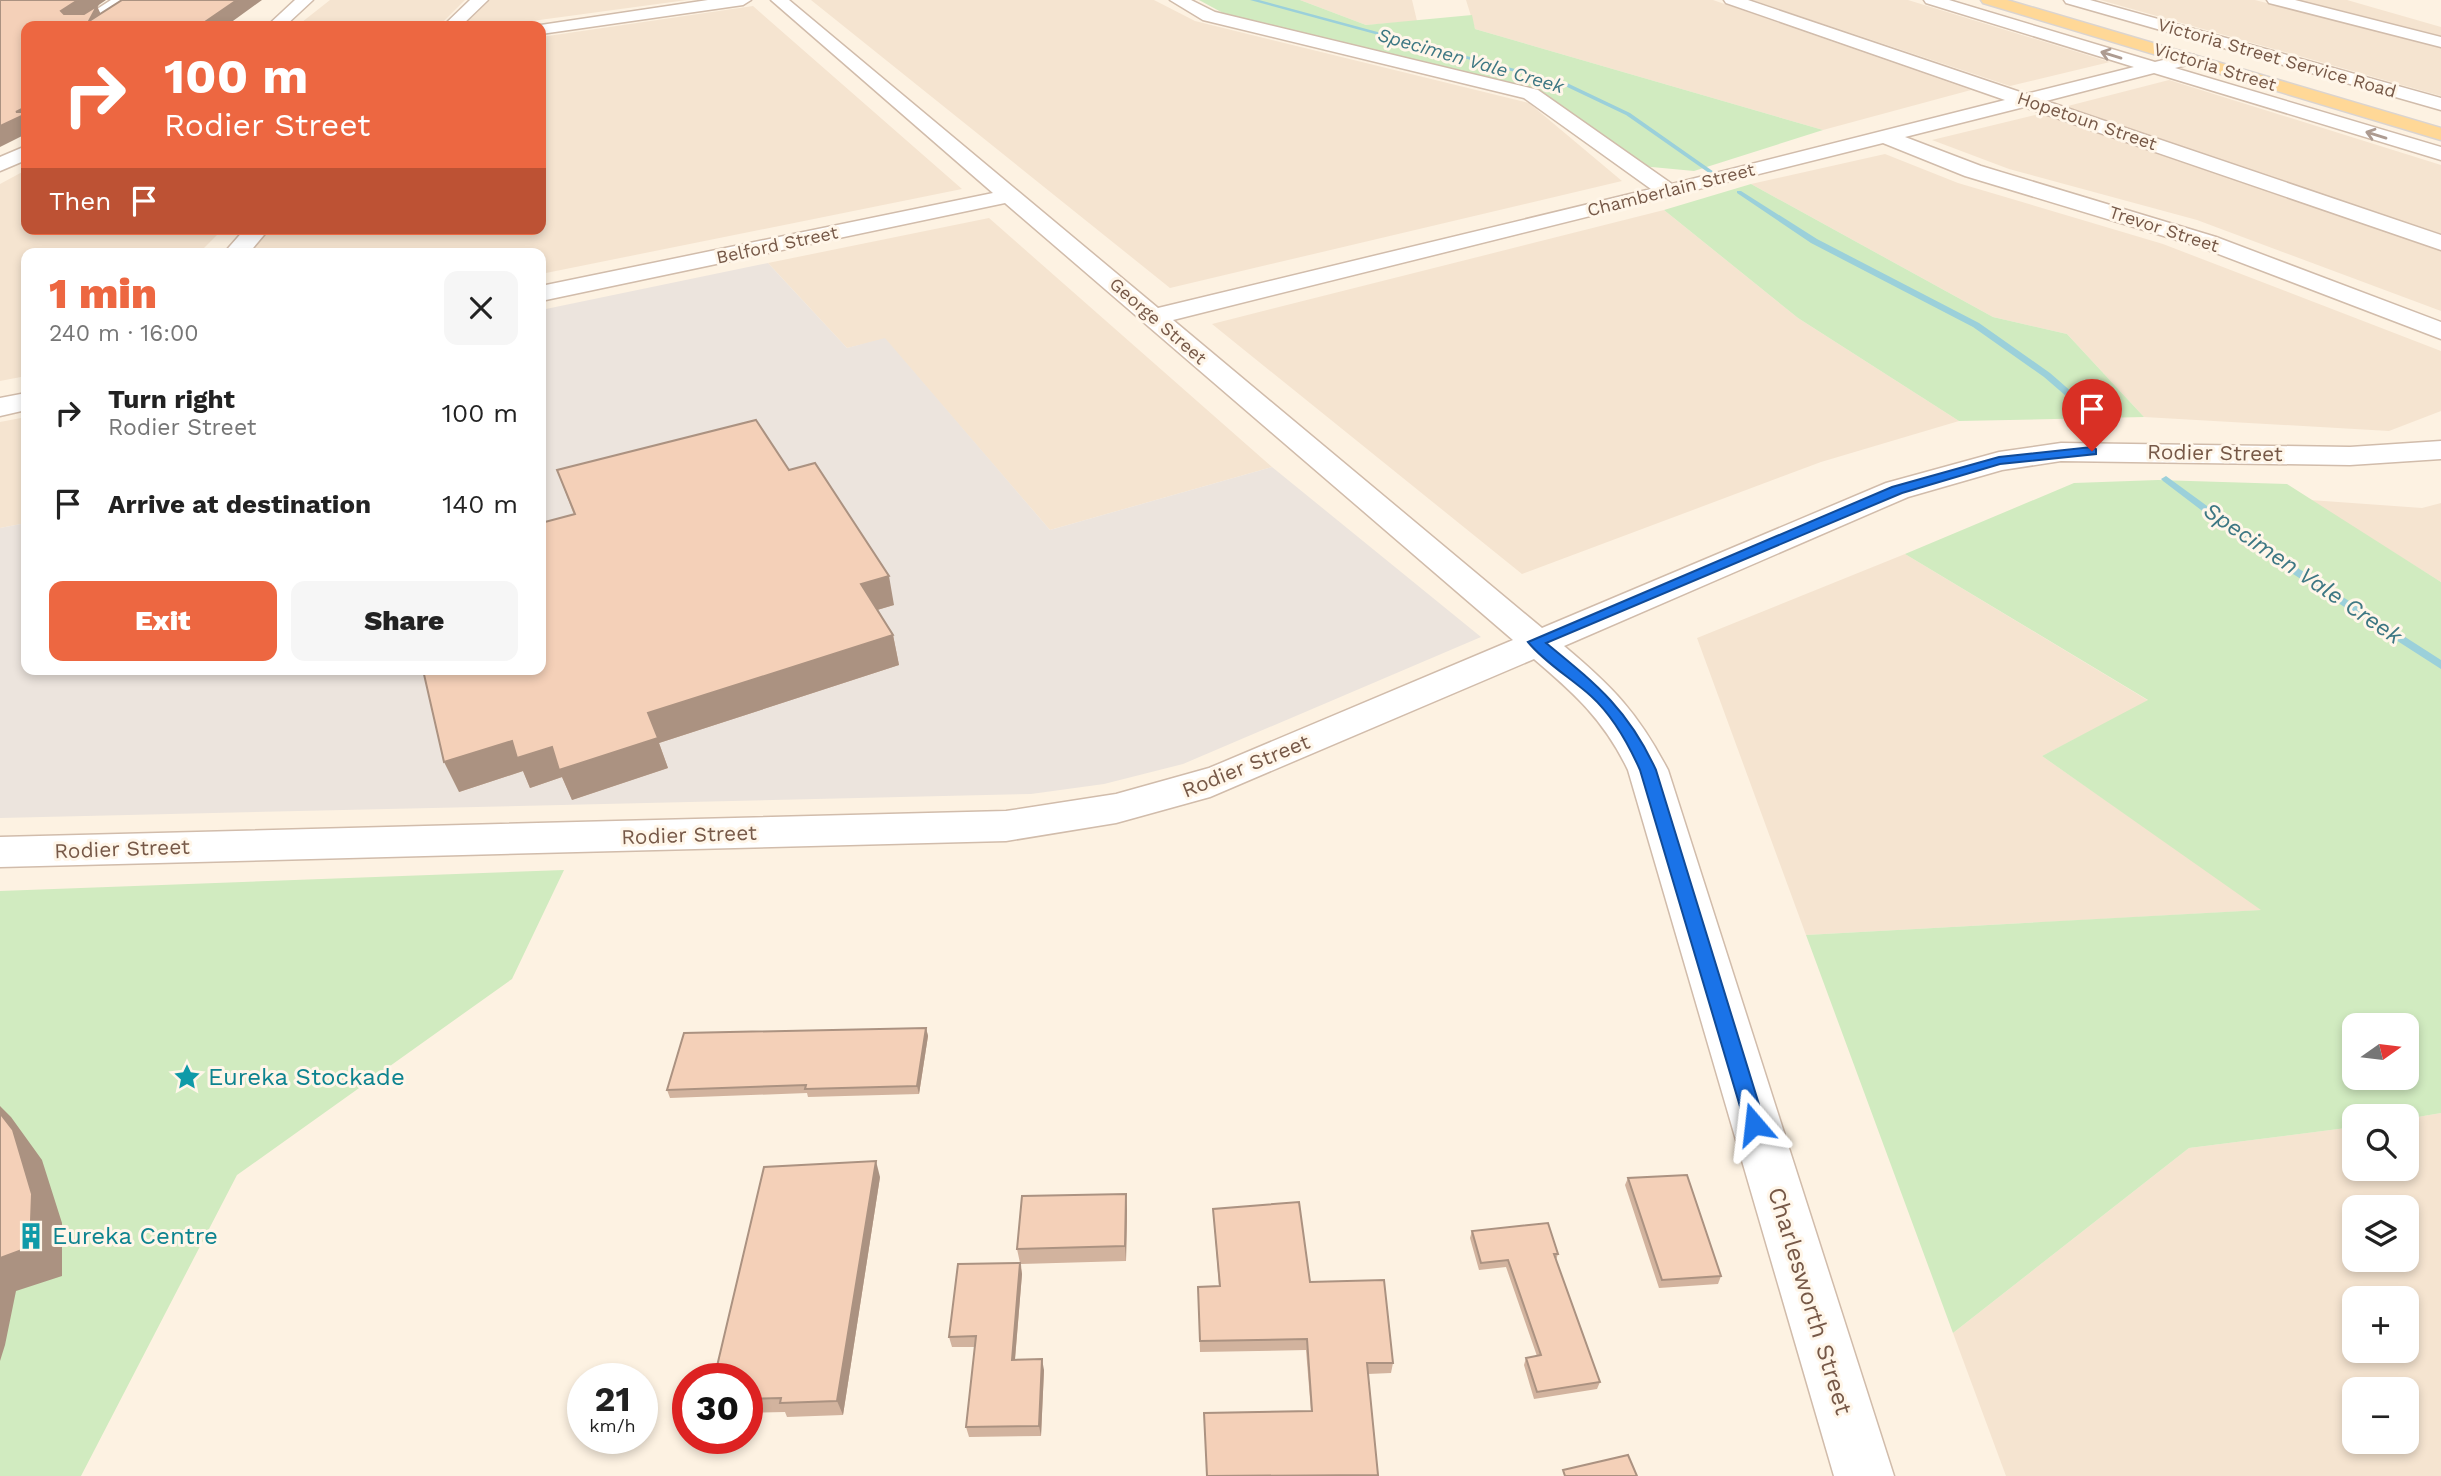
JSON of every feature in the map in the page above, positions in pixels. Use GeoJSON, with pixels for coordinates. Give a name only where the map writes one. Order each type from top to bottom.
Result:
{"type":"FeatureCollection","features":[{"type":"Feature","properties":{"kind":"main road","name":"Victoria Street"},"geometry":{"type":"LineString","coordinates":[[1989,0],[2441,134]]}},
{"type":"Feature","properties":{"kind":"main road","name":"Victoria Street"},"geometry":{"type":"LineString","coordinates":[[2021,0],[2441,122]]}},
{"type":"Feature","properties":{"kind":"street"},"geometry":{"type":"LineString","coordinates":[[88,21],[122,0]]}},
{"type":"Feature","properties":{"kind":"street"},"geometry":{"type":"LineString","coordinates":[[280,21],[305,0]]}},
{"type":"Feature","properties":{"kind":"street"},"geometry":{"type":"LineString","coordinates":[[457,21],[480,0]]}},
{"type":"Feature","properties":{"kind":"street"},"geometry":{"type":"LineString","coordinates":[[546,28],[743,0]]}},
{"type":"Feature","properties":{"kind":"street","name":"George Street"},"geometry":{"type":"LineString","coordinates":[[779,0],[1013,195],[1535,642]]}},
{"type":"Feature","properties":{"kind":"street"},"geometry":{"type":"LineString","coordinates":[[1178,0],[1209,16],[1531,94],[1668,191]]}},
{"type":"Feature","properties":{"kind":"street","name":"Hopetoun Street"},"geometry":{"type":"LineString","coordinates":[[1732,0],[2441,243]]}},
{"type":"Feature","properties":{"kind":"street"},"geometry":{"type":"LineString","coordinates":[[1932,0],[2441,154]]}},
{"type":"Feature","properties":{"kind":"street","name":"Victoria Street Service Road"},"geometry":{"type":"LineString","coordinates":[[2073,0],[2441,104]]}},
{"type":"Feature","properties":{"kind":"street"},"geometry":{"type":"LineString","coordinates":[[2275,0],[2441,42]]}},
{"type":"Feature","properties":{"kind":"street","name":"Chamberlain Street"},"geometry":{"type":"LineString","coordinates":[[1153,317],[1668,191],[2188,59]]}},
{"type":"Feature","properties":{"kind":"street","name":"Trevor Street"},"geometry":{"type":"LineString","coordinates":[[1883,136],[1973,171],[2189,236],[2441,331]]}},
{"type":"Feature","properties":{"kind":"street","name":"Belford Street"},"geometry":{"type":"LineString","coordinates":[[546,293],[1013,195]]}},
{"type":"Feature","properties":{"kind":"street"},"geometry":{"type":"LineString","coordinates":[[241,248],[252,235]]}},
{"type":"Feature","properties":{"kind":"street"},"geometry":{"type":"LineString","coordinates":[[0,407],[21,403]]}},
{"type":"Feature","properties":{"kind":"street","name":"Rodier Street"},"geometry":{"type":"LineString","coordinates":[[0,852],[1006,826],[1058,821],[1144,804],[1203,785],[1897,490],[1999,461],[2092,451],[2350,456],[2441,450]]}},
{"type":"Feature","properties":{"kind":"street","name":"Charlesworth Street"},"geometry":{"type":"LineString","coordinates":[[1535,642],[1612,708],[1629,732],[1648,770],[1864,1476]]}},
{"type":"Feature","properties":{"kind":"shaded area"},"geometry":{"type":"Polygon","coordinates":[[[330,0],[465,0],[444,21],[303,21],[330,0]]]}},
{"type":"Feature","properties":{"kind":"shaded area"},"geometry":{"type":"Polygon","coordinates":[[[490,0],[687,0],[532,21],[468,21],[490,0]]]}},
{"type":"Feature","properties":{"kind":"shaded area"},"geometry":{"type":"Polygon","coordinates":[[[811,0],[1154,0],[1195,21],[1529,103],[1622,181],[1170,288],[811,0]]]}},
{"type":"Feature","properties":{"kind":"shaded area"},"geometry":{"type":"Polygon","coordinates":[[[1300,0],[1412,0],[1417,21],[1366,25],[1300,0]]]}},
{"type":"Feature","properties":{"kind":"shaded area"},"geometry":{"type":"Polygon","coordinates":[[[1466,0],[1713,0],[1971,90],[1823,130],[1475,29],[1466,0]]]}},
{"type":"Feature","properties":{"kind":"shaded area"},"geometry":{"type":"Polygon","coordinates":[[[1752,0],[1908,0],[2110,62],[2010,86],[1752,0]]]}},
{"type":"Feature","properties":{"kind":"shaded area"},"geometry":{"type":"Polygon","coordinates":[[[2100,0],[2255,0],[2441,48],[2441,96],[2100,0]]]}},
{"type":"Feature","properties":{"kind":"shaded area"},"geometry":{"type":"Polygon","coordinates":[[[2294,0],[2347,0],[2441,27],[2441,37],[2294,0]]]}},
{"type":"Feature","properties":{"kind":"shaded area"},"geometry":{"type":"Polygon","coordinates":[[[753,6],[962,189],[546,273],[546,248],[249,248],[261,235],[546,235],[546,36],[753,6]]]}},
{"type":"Feature","properties":{"kind":"shaded area"},"geometry":{"type":"Polygon","coordinates":[[[2169,80],[2441,165],[2441,234],[2064,107],[2169,80]]]}},
{"type":"Feature","properties":{"kind":"shaded area"},"geometry":{"type":"Polygon","coordinates":[[[2043,113],[2441,251],[2441,311],[2197,220],[2009,169],[1932,140],[2043,113]]]}},
{"type":"Feature","properties":{"kind":"shaded area"},"geometry":{"type":"Polygon","coordinates":[[[1885,154],[1958,183],[2163,244],[2441,351],[2441,411],[2389,431],[2144,417],[2067,334],[1993,317],[1751,184],[1885,154]]]}},
{"type":"Feature","properties":{"kind":"shaded area"},"geometry":{"type":"Polygon","coordinates":[[[21,173],[21,235],[217,235],[204,248],[21,248],[21,377],[0,381],[0,184],[21,173]]]}},
{"type":"Feature","properties":{"kind":"shaded area"},"geometry":{"type":"Polygon","coordinates":[[[1664,210],[1798,318],[1959,421],[1821,462],[1522,574],[1212,324],[1664,210]]]}},
{"type":"Feature","properties":{"kind":"shaded area"},"geometry":{"type":"Polygon","coordinates":[[[989,218],[1272,467],[1050,530],[885,339],[847,348],[768,263],[989,218]]]}},
{"type":"Feature","properties":{"kind":"shaded area"},"geometry":{"type":"Polygon","coordinates":[[[768,263],[847,348],[885,338],[1050,530],[1272,467],[1481,637],[1183,764],[1104,784],[1031,794],[0,818],[0,528],[21,524],[21,675],[546,675],[546,309],[768,263]]]}},
{"type":"Feature","properties":{"kind":"shaded area"},"geometry":{"type":"Polygon","coordinates":[[[21,418],[21,524],[0,528],[0,422],[21,418]]]}},
{"type":"Feature","properties":{"kind":"shaded area"},"geometry":{"type":"Polygon","coordinates":[[[2310,500],[2422,508],[2441,503],[2441,582],[2310,500]]]}},
{"type":"Feature","properties":{"kind":"shaded area"},"geometry":{"type":"Polygon","coordinates":[[[1905,554],[2149,701],[2042,756],[2263,910],[1806,935],[1697,638],[1905,554]]]}},
{"type":"Feature","properties":{"kind":"shaded area"},"geometry":{"type":"Polygon","coordinates":[[[2441,1113],[2441,1476],[2006,1476],[1953,1333],[2189,1148],[2342,1129],[2342,1181],[2419,1181],[2419,1117],[2441,1113]]]}},
{"type":"Feature","properties":{"kind":"green space"},"geometry":{"type":"Polygon","coordinates":[[[1199,0],[1300,0],[1366,25],[1472,15],[1475,29],[1823,130],[1694,171],[1641,166],[1541,91],[1223,13],[1199,0]]]}},
{"type":"Feature","properties":{"kind":"green space"},"geometry":{"type":"Polygon","coordinates":[[[1751,184],[1993,317],[2067,334],[2144,417],[1959,421],[1798,318],[1664,210],[1751,184]]]}},
{"type":"Feature","properties":{"kind":"green space"},"geometry":{"type":"Polygon","coordinates":[[[2158,480],[2287,484],[2441,582],[2441,1113],[2419,1117],[2419,1104],[2342,1104],[2342,1129],[2189,1148],[1953,1333],[1806,935],[2261,910],[2042,756],[2148,700],[1905,554],[2074,483],[2158,480]]]}},
{"type":"Feature","properties":{"kind":"green space","name":"Eureka Stockade"},"geometry":{"type":"Polygon","coordinates":[[[564,870],[512,979],[237,1175],[81,1476],[0,1476],[0,891],[564,870]]]}},
{"type":"Feature","properties":{"kind":"building"},"geometry":{"type":"Polygon","coordinates":[[[0,0],[78,0],[61,11],[64,14],[84,14],[97,6],[89,21],[21,21],[21,110],[16,112],[21,112],[21,116],[0,126],[0,0]]]}},
{"type":"Feature","properties":{"kind":"building"},"geometry":{"type":"Polygon","coordinates":[[[122,0],[237,0],[206,21],[89,21],[122,0]]]}},
{"type":"Feature","properties":{"kind":"building"},"geometry":{"type":"Polygon","coordinates":[[[756,420],[789,470],[815,463],[889,576],[861,584],[893,635],[648,713],[658,738],[559,770],[552,747],[517,758],[512,741],[444,762],[424,675],[546,675],[546,522],[575,514],[557,470],[756,420]]]}},
{"type":"Feature","properties":{"kind":"building"},"geometry":{"type":"Polygon","coordinates":[[[926,1028],[917,1086],[805,1089],[806,1085],[667,1090],[684,1033],[926,1028]]]}},
{"type":"Feature","properties":{"kind":"building"},"geometry":{"type":"Polygon","coordinates":[[[0,1113],[13,1130],[32,1194],[30,1247],[0,1258],[0,1113]]]}},
{"type":"Feature","properties":{"kind":"building"},"geometry":{"type":"Polygon","coordinates":[[[876,1161],[837,1401],[780,1403],[781,1398],[763,1399],[763,1363],[718,1363],[764,1167],[876,1161]]]}},
{"type":"Feature","properties":{"kind":"building"},"geometry":{"type":"Polygon","coordinates":[[[1687,1175],[1721,1276],[1662,1280],[1628,1178],[1687,1175]]]}},
{"type":"Feature","properties":{"kind":"building"},"geometry":{"type":"Polygon","coordinates":[[[1126,1194],[1125,1246],[1017,1249],[1022,1196],[1126,1194]]]}},
{"type":"Feature","properties":{"kind":"building"},"geometry":{"type":"Polygon","coordinates":[[[1299,1202],[1310,1282],[1384,1280],[1393,1363],[1367,1363],[1378,1475],[1207,1476],[1204,1413],[1312,1411],[1307,1339],[1200,1341],[1198,1287],[1220,1286],[1213,1209],[1299,1202]]]}},
{"type":"Feature","properties":{"kind":"building"},"geometry":{"type":"Polygon","coordinates":[[[1548,1223],[1558,1254],[1554,1254],[1600,1382],[1537,1392],[1526,1358],[1541,1355],[1508,1260],[1481,1263],[1472,1231],[1548,1223]]]}},
{"type":"Feature","properties":{"kind":"building"},"geometry":{"type":"Polygon","coordinates":[[[1020,1263],[1012,1360],[1042,1359],[1039,1426],[966,1427],[976,1336],[949,1337],[958,1264],[1020,1263]]]}},
{"type":"Feature","properties":{"kind":"building"},"geometry":{"type":"Polygon","coordinates":[[[1628,1455],[1637,1476],[1565,1476],[1563,1470],[1628,1455]]]}},
{"type":"Feature","properties":{"kind":"waterway","name":"Specimen Vale Creek"},"geometry":{"type":"LineString","coordinates":[[1253,0],[1565,84],[1628,114],[1711,172]]}},
{"type":"Feature","properties":{"kind":"waterway","name":"Specimen Vale Creek"},"geometry":{"type":"LineString","coordinates":[[1739,192],[1814,241],[1976,325],[2047,375],[2106,426]]}},
{"type":"Feature","properties":{"kind":"waterway","name":"Specimen Vale Creek"},"geometry":{"type":"LineString","coordinates":[[2166,479],[2247,540],[2441,665]]}},
{"type":"Feature","properties":{"kind":"place","name":"Eureka Stockade"},"geometry":{"type":"Point","coordinates":[187,1077]}},
{"type":"Feature","properties":{"kind":"place","name":"Eureka Centre"},"geometry":{"type":"Point","coordinates":[31,1236]}},
{"type":"Feature","properties":{"kind":"route"},"geometry":{"type":"LineString","coordinates":[[1754,1124],[1648,770],[1637,745],[1612,708],[1535,642],[1897,490],[1970,467],[1999,461],[2092,451]]}}]}
